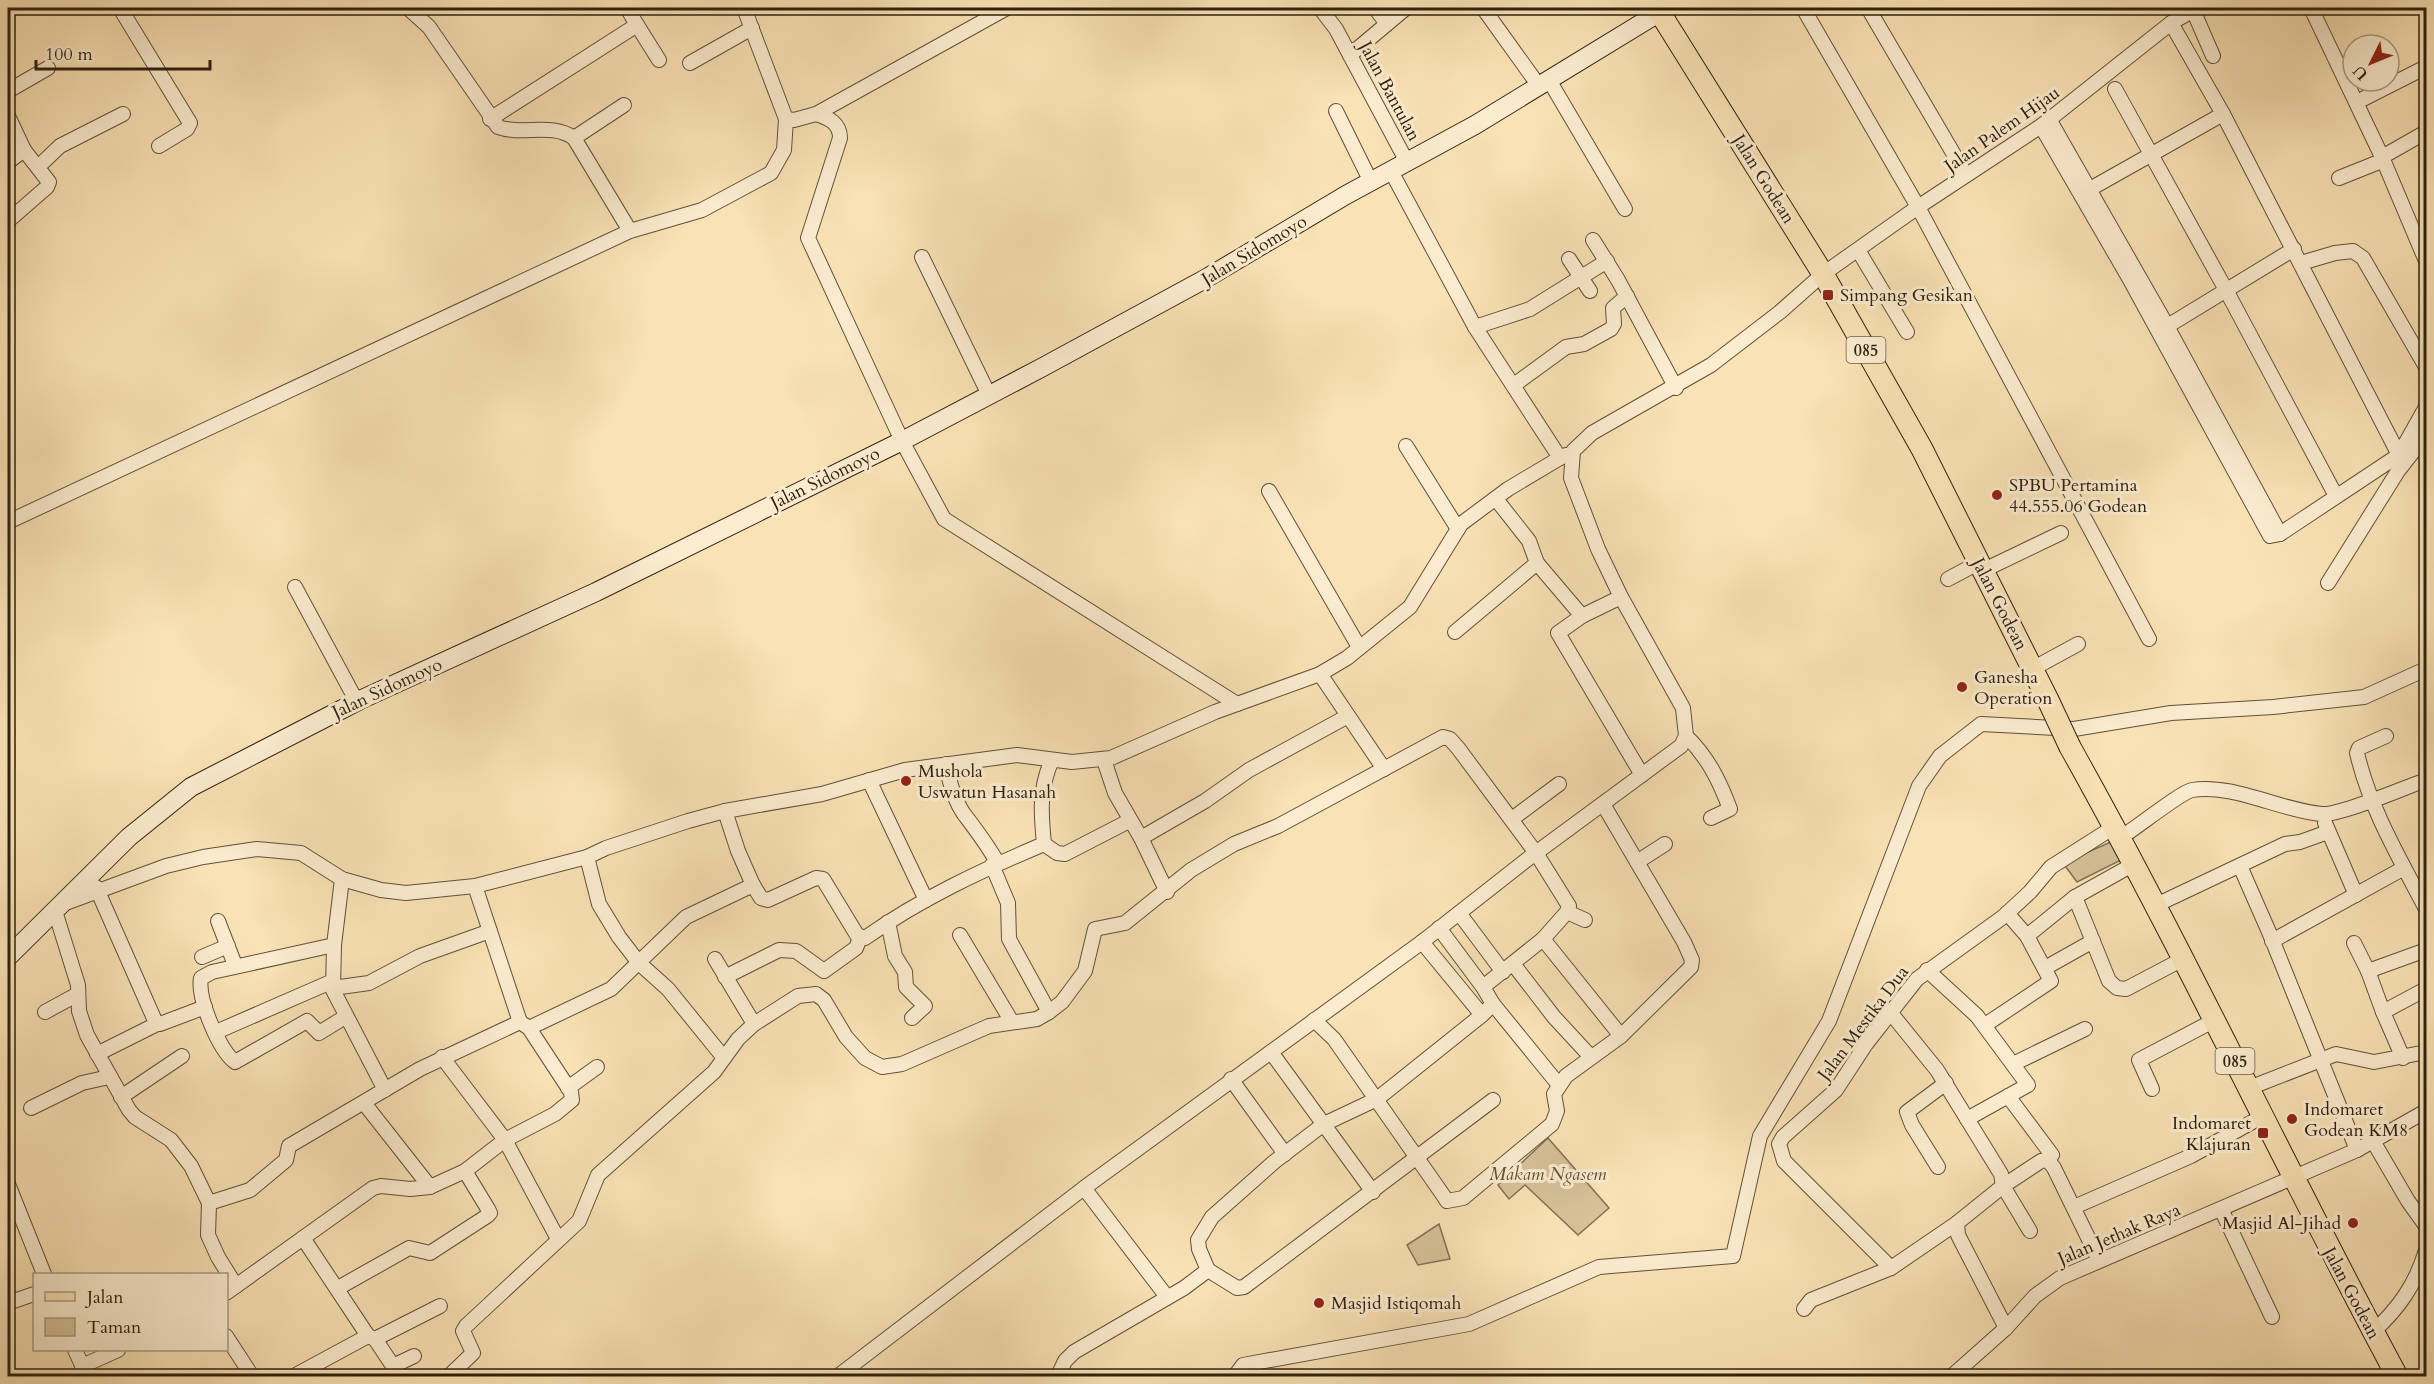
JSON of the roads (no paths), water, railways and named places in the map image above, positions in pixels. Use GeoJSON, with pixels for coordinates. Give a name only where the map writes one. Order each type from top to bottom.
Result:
{"type":"FeatureCollection","features":[{"type":"Feature","properties":{"kind":"main road","name":"Jalan Sidomoyo"},"geometry":{"type":"LineString","coordinates":[[8,957],[154,814],[190,787],[357,702],[596,592],[902,441],[1205,279],[1544,83],[1662,9]]}},
{"type":"Feature","properties":{"kind":"main road","name":"Jalan Godean"},"geometry":{"type":"LineString","coordinates":[[1662,9],[1823,274],[1922,449],[2070,747],[2156,905],[2293,1178],[2397,1377]]}},
{"type":"Feature","properties":{"kind":"street"},"geometry":{"type":"LineString","coordinates":[[120,8],[190,123],[187,129],[159,146]]}},
{"type":"Feature","properties":{"kind":"street"},"geometry":{"type":"LineString","coordinates":[[408,8],[429,27],[490,119],[498,127],[509,131],[552,129],[565,131],[574,138],[630,231]]}},
{"type":"Feature","properties":{"kind":"street"},"geometry":{"type":"LineString","coordinates":[[627,8],[659,60]]}},
{"type":"Feature","properties":{"kind":"street"},"geometry":{"type":"LineString","coordinates":[[8,522],[630,231],[702,210],[771,173],[784,150],[786,119],[744,8]]}},
{"type":"Feature","properties":{"kind":"street"},"geometry":{"type":"LineString","coordinates":[[786,119],[794,120],[816,114],[1007,8]]}},
{"type":"Feature","properties":{"kind":"street","name":"Jalan Bantulan"},"geometry":{"type":"LineString","coordinates":[[1320,8],[1336,29],[1407,162]]}},
{"type":"Feature","properties":{"kind":"street"},"geometry":{"type":"LineString","coordinates":[[1375,8],[1386,24]]}},
{"type":"Feature","properties":{"kind":"street"},"geometry":{"type":"LineString","coordinates":[[1350,56],[1406,8]]}},
{"type":"Feature","properties":{"kind":"street"},"geometry":{"type":"LineString","coordinates":[[1483,8],[1544,83],[1625,208]]}},
{"type":"Feature","properties":{"kind":"street"},"geometry":{"type":"LineString","coordinates":[[1803,8],[1918,207],[2149,639]]}},
{"type":"Feature","properties":{"kind":"street"},"geometry":{"type":"LineString","coordinates":[[1868,8],[1966,175]]}},
{"type":"Feature","properties":{"kind":"street"},"geometry":{"type":"LineString","coordinates":[[2311,8],[2383,158],[2427,261]]}},
{"type":"Feature","properties":{"kind":"street"},"geometry":{"type":"LineString","coordinates":[[2195,9],[2213,56]]}},
{"type":"Feature","properties":{"kind":"street","name":"Jalan Palem Hijau"},"geometry":{"type":"LineString","coordinates":[[1458,529],[1532,473],[1573,451],[1592,433],[1676,387],[1758,329],[1823,274],[1918,207],[2045,123],[2171,23],[2195,9]]}},
{"type":"Feature","properties":{"kind":"street"},"geometry":{"type":"LineString","coordinates":[[2171,23],[2223,114],[2399,455]]}},
{"type":"Feature","properties":{"kind":"street"},"geometry":{"type":"LineString","coordinates":[[490,119],[637,25]]}},
{"type":"Feature","properties":{"kind":"street"},"geometry":{"type":"LineString","coordinates":[[690,63],[752,28]]}},
{"type":"Feature","properties":{"kind":"street"},"geometry":{"type":"LineString","coordinates":[[2357,102],[2427,67]]}},
{"type":"Feature","properties":{"kind":"street"},"geometry":{"type":"LineString","coordinates":[[8,91],[48,68]]}},
{"type":"Feature","properties":{"kind":"street"},"geometry":{"type":"LineString","coordinates":[[2115,89],[2336,496]]}},
{"type":"Feature","properties":{"kind":"street"},"geometry":{"type":"LineString","coordinates":[[574,138],[624,105]]}},
{"type":"Feature","properties":{"kind":"street"},"geometry":{"type":"LineString","coordinates":[[1336,111],[1371,182]]}},
{"type":"Feature","properties":{"kind":"street"},"geometry":{"type":"LineString","coordinates":[[38,166],[60,146],[123,114]]}},
{"type":"Feature","properties":{"kind":"street"},"geometry":{"type":"LineString","coordinates":[[816,114],[836,124],[840,130],[840,138],[808,238],[902,441],[937,509],[952,526],[1237,704]]}},
{"type":"Feature","properties":{"kind":"street"},"geometry":{"type":"LineString","coordinates":[[2090,189],[2151,152],[2223,114]]}},
{"type":"Feature","properties":{"kind":"street"},"geometry":{"type":"LineString","coordinates":[[8,116],[24,150],[47,178],[47,187],[8,221]]}},
{"type":"Feature","properties":{"kind":"street"},"geometry":{"type":"LineString","coordinates":[[2045,123],[2090,189],[2163,329]]}},
{"type":"Feature","properties":{"kind":"street"},"geometry":{"type":"LineString","coordinates":[[2045,123],[2280,534],[2399,455],[2427,407]]}},
{"type":"Feature","properties":{"kind":"street"},"geometry":{"type":"LineString","coordinates":[[2339,178],[2383,158],[2427,132]]}},
{"type":"Feature","properties":{"kind":"street"},"geometry":{"type":"LineString","coordinates":[[8,162],[24,150]]}},
{"type":"Feature","properties":{"kind":"street"},"geometry":{"type":"LineString","coordinates":[[1391,171],[1475,327],[1560,458]]}},
{"type":"Feature","properties":{"kind":"street"},"geometry":{"type":"LineString","coordinates":[[1593,240],[1627,296],[1676,387]]}},
{"type":"Feature","properties":{"kind":"street"},"geometry":{"type":"LineString","coordinates":[[2163,329],[2294,249]]}},
{"type":"Feature","properties":{"kind":"street"},"geometry":{"type":"LineString","coordinates":[[1858,250],[1907,332]]}},
{"type":"Feature","properties":{"kind":"street"},"geometry":{"type":"LineString","coordinates":[[2301,263],[2353,251],[2363,258],[2427,368]]}},
{"type":"Feature","properties":{"kind":"street"},"geometry":{"type":"LineString","coordinates":[[922,258],[989,395]]}},
{"type":"Feature","properties":{"kind":"street"},"geometry":{"type":"LineString","coordinates":[[1569,259],[1590,291]]}},
{"type":"Feature","properties":{"kind":"street"},"geometry":{"type":"LineString","coordinates":[[1475,327],[1530,309],[1607,261]]}},
{"type":"Feature","properties":{"kind":"street"},"geometry":{"type":"LineString","coordinates":[[1514,385],[1566,347],[1584,344],[1611,329],[1614,324],[1613,308],[1627,296]]}},
{"type":"Feature","properties":{"kind":"street"},"geometry":{"type":"LineString","coordinates":[[2328,583],[2398,471],[2425,440]]}},
{"type":"Feature","properties":{"kind":"street"},"geometry":{"type":"LineString","coordinates":[[224,1273],[208,1234],[209,1203],[182,1152],[171,1140],[135,1117],[97,1054],[79,1011],[78,985],[59,908],[166,866],[203,856],[257,849],[301,853],[342,879],[360,886],[406,893],[475,886],[587,857],[606,848],[725,812],[822,794],[905,770],[1017,755],[1052,760],[1104,760],[1237,704],[1320,674],[1347,658],[1410,607],[1458,529],[1406,446]]}},
{"type":"Feature","properties":{"kind":"street"},"geometry":{"type":"LineString","coordinates":[[1573,451],[1571,478],[1583,513],[1621,597],[1683,708],[1686,736],[1715,774],[1730,809],[1711,818]]}},
{"type":"Feature","properties":{"kind":"street"},"geometry":{"type":"LineString","coordinates":[[1269,491],[1359,646]]}},
{"type":"Feature","properties":{"kind":"street"},"geometry":{"type":"LineString","coordinates":[[1496,499],[1529,541],[1537,563],[1582,616]]}},
{"type":"Feature","properties":{"kind":"street"},"geometry":{"type":"LineString","coordinates":[[1948,579],[2061,533]]}},
{"type":"Feature","properties":{"kind":"street"},"geometry":{"type":"LineString","coordinates":[[1455,632],[1537,563]]}},
{"type":"Feature","properties":{"kind":"street"},"geometry":{"type":"LineString","coordinates":[[295,588],[357,702]]}},
{"type":"Feature","properties":{"kind":"street"},"geometry":{"type":"LineString","coordinates":[[1621,597],[1559,630],[1559,638],[1642,775]]}},
{"type":"Feature","properties":{"kind":"street"},"geometry":{"type":"LineString","coordinates":[[2032,669],[2078,644]]}},
{"type":"Feature","properties":{"kind":"street"},"geometry":{"type":"LineString","coordinates":[[1235,1377],[1243,1365],[1469,1324],[1599,1267],[1733,1256],[1760,1136],[1829,1021],[1920,786],[1940,756],[1981,724],[2074,729],[2171,713],[2273,707],[2364,697],[2427,669]]}},
{"type":"Feature","properties":{"kind":"street"},"geometry":{"type":"LineString","coordinates":[[1320,674],[1384,769]]}},
{"type":"Feature","properties":{"kind":"street"},"geometry":{"type":"LineString","coordinates":[[1044,844],[1057,853],[1065,854],[1205,801],[1257,765],[1348,716]]}},
{"type":"Feature","properties":{"kind":"street"},"geometry":{"type":"LineString","coordinates":[[838,1377],[1084,1188],[1230,1079],[1271,1052],[1422,942],[1536,853],[1675,752],[1686,736]]}},
{"type":"Feature","properties":{"kind":"street"},"geometry":{"type":"LineString","coordinates":[[2386,736],[2359,748],[2357,753],[2374,806],[2427,909]]}},
{"type":"Feature","properties":{"kind":"street"},"geometry":{"type":"LineString","coordinates":[[449,1377],[473,1353],[463,1331],[466,1326],[515,1283],[579,1221],[598,1174],[714,1072],[754,1024],[798,996],[816,994],[824,1000],[846,1036],[865,1058],[882,1067],[902,1064],[989,1026],[1037,1019],[1062,1002],[1085,971],[1095,929],[1125,923],[1167,892],[1191,870],[1234,844],[1278,826],[1443,737],[1450,739],[1512,819],[1569,906],[1567,912],[1543,939],[1509,969],[1483,987]]}},
{"type":"Feature","properties":{"kind":"street"},"geometry":{"type":"LineString","coordinates":[[1044,844],[1041,797],[1045,775],[1052,760]]}},
{"type":"Feature","properties":{"kind":"street"},"geometry":{"type":"LineString","coordinates":[[1104,760],[1167,892]]}},
{"type":"Feature","properties":{"kind":"street"},"geometry":{"type":"LineString","coordinates":[[946,764],[960,807],[983,836],[994,864],[1008,903],[1009,939],[1049,1012]]}},
{"type":"Feature","properties":{"kind":"street"},"geometry":{"type":"LineString","coordinates":[[869,780],[926,900]]}},
{"type":"Feature","properties":{"kind":"street"},"geometry":{"type":"LineString","coordinates":[[2156,905],[2285,844],[2300,842],[2325,822],[2374,806],[2427,780]]}},
{"type":"Feature","properties":{"kind":"street"},"geometry":{"type":"LineString","coordinates":[[1512,819],[1559,784]]}},
{"type":"Feature","properties":{"kind":"street","name":"Jalan Mestika Dua"},"geometry":{"type":"LineString","coordinates":[[1891,1268],[1784,1161],[1779,1144],[1836,1090],[1890,1012],[1927,970],[2007,913],[2051,867],[2117,833],[2144,824],[2184,792],[2194,789],[2238,793],[2325,822]]}},
{"type":"Feature","properties":{"kind":"street"},"geometry":{"type":"LineString","coordinates":[[1314,1020],[1334,1039],[1377,1099],[1416,1160],[1448,1201],[1463,1198],[1552,1124],[1557,1111],[1554,1094],[1566,1076],[1622,1036],[1691,968],[1692,960],[1603,804]]}},
{"type":"Feature","properties":{"kind":"street"},"geometry":{"type":"LineString","coordinates":[[725,812],[753,885],[761,898],[768,900],[816,878],[823,879],[860,938]]}},
{"type":"Feature","properties":{"kind":"street"},"geometry":{"type":"LineString","coordinates":[[2325,822],[2356,895]]}},
{"type":"Feature","properties":{"kind":"street"},"geometry":{"type":"LineString","coordinates":[[725,976],[779,950],[796,951],[824,971],[856,948],[860,938],[994,864],[1044,844]]}},
{"type":"Feature","properties":{"kind":"street"},"geometry":{"type":"LineString","coordinates":[[1637,862],[1665,844]]}},
{"type":"Feature","properties":{"kind":"street"},"geometry":{"type":"LineString","coordinates":[[587,857],[599,904],[639,963],[668,989],[724,1058]]}},
{"type":"Feature","properties":{"kind":"street"},"geometry":{"type":"LineString","coordinates":[[2028,936],[2075,897],[2134,864]]}},
{"type":"Feature","properties":{"kind":"street"},"geometry":{"type":"LineString","coordinates":[[2240,866],[2357,1150]]}},
{"type":"Feature","properties":{"kind":"street"},"geometry":{"type":"LineString","coordinates":[[2272,941],[2404,868]]}},
{"type":"Feature","properties":{"kind":"street"},"geometry":{"type":"LineString","coordinates":[[91,875],[157,1024]]}},
{"type":"Feature","properties":{"kind":"street"},"geometry":{"type":"LineString","coordinates":[[342,879],[334,945],[333,984],[345,1017],[385,1090]]}},
{"type":"Feature","properties":{"kind":"street"},"geometry":{"type":"LineString","coordinates":[[209,1203],[250,1190],[286,1160],[289,1146],[442,1057],[611,989],[686,917],[753,885]]}},
{"type":"Feature","properties":{"kind":"street"},"geometry":{"type":"LineString","coordinates":[[231,1289],[373,1188],[381,1186],[410,1189],[430,1187],[465,1171],[505,1140],[542,1122],[567,1106],[572,1100],[568,1088],[524,1025],[475,886]]}},
{"type":"Feature","properties":{"kind":"street"},"geometry":{"type":"LineString","coordinates":[[2075,897],[2109,981],[2121,989],[2183,959]]}},
{"type":"Feature","properties":{"kind":"street"},"geometry":{"type":"LineString","coordinates":[[1567,912],[1585,920]]}},
{"type":"Feature","properties":{"kind":"street"},"geometry":{"type":"LineString","coordinates":[[1459,913],[1591,1057]]}},
{"type":"Feature","properties":{"kind":"street"},"geometry":{"type":"LineString","coordinates":[[1985,1025],[2051,981],[2028,936],[2007,913]]}},
{"type":"Feature","properties":{"kind":"street"},"geometry":{"type":"LineString","coordinates":[[218,921],[235,965]]}},
{"type":"Feature","properties":{"kind":"street"},"geometry":{"type":"LineString","coordinates":[[888,922],[896,956],[904,972],[906,987],[925,1006],[912,1018]]}},
{"type":"Feature","properties":{"kind":"street"},"geometry":{"type":"LineString","coordinates":[[1439,928],[1493,1004],[1559,1085]]}},
{"type":"Feature","properties":{"kind":"street"},"geometry":{"type":"LineString","coordinates":[[216,1032],[333,984],[369,982],[420,956],[490,931]]}},
{"type":"Feature","properties":{"kind":"street"},"geometry":{"type":"LineString","coordinates":[[960,935],[1012,1022]]}},
{"type":"Feature","properties":{"kind":"street"},"geometry":{"type":"LineString","coordinates":[[1543,939],[1622,1036]]}},
{"type":"Feature","properties":{"kind":"street"},"geometry":{"type":"LineString","coordinates":[[2045,968],[2093,941]]}},
{"type":"Feature","properties":{"kind":"street"},"geometry":{"type":"LineString","coordinates":[[1422,942],[1482,1015]]}},
{"type":"Feature","properties":{"kind":"street"},"geometry":{"type":"LineString","coordinates":[[2354,943],[2368,971],[2403,1058]]}},
{"type":"Feature","properties":{"kind":"street"},"geometry":{"type":"LineString","coordinates":[[334,945],[235,965],[201,978],[199,987],[216,1032],[235,1062],[307,1022],[319,1033],[345,1017]]}},
{"type":"Feature","properties":{"kind":"street"},"geometry":{"type":"LineString","coordinates":[[202,957],[228,946]]}},
{"type":"Feature","properties":{"kind":"street"},"geometry":{"type":"LineString","coordinates":[[2368,971],[2427,950]]}},
{"type":"Feature","properties":{"kind":"street"},"geometry":{"type":"LineString","coordinates":[[715,959],[754,1024]]}},
{"type":"Feature","properties":{"kind":"street"},"geometry":{"type":"LineString","coordinates":[[1927,970],[1985,1025],[2028,1085],[1967,1119]]}},
{"type":"Feature","properties":{"kind":"street"},"geometry":{"type":"LineString","coordinates":[[2383,1012],[2424,990]]}},
{"type":"Feature","properties":{"kind":"street"},"geometry":{"type":"LineString","coordinates":[[45,1012],[78,994]]}},
{"type":"Feature","properties":{"kind":"street"},"geometry":{"type":"LineString","coordinates":[[1493,1004],[1377,1099],[1324,1124],[1285,1154],[1212,1217],[1198,1240],[1199,1249],[1208,1270],[1237,1288],[1244,1287],[1493,1100]]}},
{"type":"Feature","properties":{"kind":"street"},"geometry":{"type":"LineString","coordinates":[[97,1054],[157,1024],[205,1007]]}},
{"type":"Feature","properties":{"kind":"street"},"geometry":{"type":"LineString","coordinates":[[1890,1012],[1946,1083],[2001,1174],[2003,1186],[2030,1231]]}},
{"type":"Feature","properties":{"kind":"street"},"geometry":{"type":"LineString","coordinates":[[2152,1089],[2139,1064],[2143,1056],[2215,1020]]}},
{"type":"Feature","properties":{"kind":"street"},"geometry":{"type":"LineString","coordinates":[[2013,1064],[2085,1029]]}},
{"type":"Feature","properties":{"kind":"street"},"geometry":{"type":"LineString","coordinates":[[1271,1052],[1373,1192]]}},
{"type":"Feature","properties":{"kind":"street"},"geometry":{"type":"LineString","coordinates":[[2249,1088],[2275,1080],[2318,1059],[2336,1054],[2374,1062],[2427,1052]]}},
{"type":"Feature","properties":{"kind":"street"},"geometry":{"type":"LineString","coordinates":[[121,1097],[182,1056]]}},
{"type":"Feature","properties":{"kind":"street"},"geometry":{"type":"LineString","coordinates":[[442,1057],[505,1140],[558,1239]]}},
{"type":"Feature","properties":{"kind":"street"},"geometry":{"type":"LineString","coordinates":[[568,1088],[597,1067]]}},
{"type":"Feature","properties":{"kind":"street"},"geometry":{"type":"LineString","coordinates":[[32,1108],[82,1083],[109,1077]]}},
{"type":"Feature","properties":{"kind":"street"},"geometry":{"type":"LineString","coordinates":[[1230,1079],[1285,1154]]}},
{"type":"Feature","properties":{"kind":"street"},"geometry":{"type":"LineString","coordinates":[[1938,1167],[1907,1112],[1946,1083]]}},
{"type":"Feature","properties":{"kind":"street"},"geometry":{"type":"LineString","coordinates":[[1804,1309],[1811,1300],[1891,1268],[1957,1223],[2003,1186],[2041,1161],[2048,1160],[2052,1155],[2008,1096]]}},
{"type":"Feature","properties":{"kind":"street"},"geometry":{"type":"LineString","coordinates":[[364,1103],[430,1187]]}},
{"type":"Feature","properties":{"kind":"street","name":"Jalan Jethak Raya"},"geometry":{"type":"LineString","coordinates":[[1952,1377],[2006,1328],[2035,1296],[2060,1278],[2357,1150],[2427,1112]]}},
{"type":"Feature","properties":{"kind":"street"},"geometry":{"type":"LineString","coordinates":[[2074,1207],[2191,1156],[2263,1116]]}},
{"type":"Feature","properties":{"kind":"street"},"geometry":{"type":"LineString","coordinates":[[2373,1141],[2408,1201],[2427,1226]]}},
{"type":"Feature","properties":{"kind":"street"},"geometry":{"type":"LineString","coordinates":[[2048,1160],[2074,1207],[2099,1260]]}},
{"type":"Feature","properties":{"kind":"street"},"geometry":{"type":"LineString","coordinates":[[338,1288],[409,1248],[430,1253],[487,1216],[490,1213],[465,1171]]}},
{"type":"Feature","properties":{"kind":"street"},"geometry":{"type":"LineString","coordinates":[[8,1185],[43,1273]]}},
{"type":"Feature","properties":{"kind":"street"},"geometry":{"type":"LineString","coordinates":[[1084,1188],[1167,1297]]}},
{"type":"Feature","properties":{"kind":"street"},"geometry":{"type":"LineString","coordinates":[[2221,1209],[2272,1317]]}},
{"type":"Feature","properties":{"kind":"street"},"geometry":{"type":"LineString","coordinates":[[1957,1223],[1958,1235],[2006,1328]]}},
{"type":"Feature","properties":{"kind":"street"},"geometry":{"type":"LineString","coordinates":[[303,1238],[393,1366],[414,1356]]}},
{"type":"Feature","properties":{"kind":"street"},"geometry":{"type":"LineString","coordinates":[[2373,1332],[2404,1301],[2427,1250]]}},
{"type":"Feature","properties":{"kind":"street"},"geometry":{"type":"LineString","coordinates":[[1058,1377],[1065,1361],[1074,1352],[1208,1270]]}},
{"type":"Feature","properties":{"kind":"street"},"geometry":{"type":"LineString","coordinates":[[8,1303],[33,1294]]}},
{"type":"Feature","properties":{"kind":"street"},"geometry":{"type":"LineString","coordinates":[[294,1377],[372,1337],[440,1306]]}},
{"type":"Feature","properties":{"kind":"street"},"geometry":{"type":"LineString","coordinates":[[228,1339],[252,1377]]}},
{"type":"Feature","properties":{"kind":"street"},"geometry":{"type":"LineString","coordinates":[[75,1351],[84,1371],[116,1351]]}},
{"type":"Feature","properties":{"kind":"place","name":"Simpang Gesikan"},"geometry":{"type":"Point","coordinates":[1828,295]}},
{"type":"Feature","properties":{"kind":"place","name":"SPBU Pertamina 44.555.06 Godean"},"geometry":{"type":"Point","coordinates":[1997,495]}},
{"type":"Feature","properties":{"kind":"place","name":"Ganesha Operation"},"geometry":{"type":"Point","coordinates":[1962,687]}},
{"type":"Feature","properties":{"kind":"place","name":"Mushola Uswatun Hasanah"},"geometry":{"type":"Point","coordinates":[906,781]}},
{"type":"Feature","properties":{"kind":"place","name":"Indomaret Godean KM8"},"geometry":{"type":"Point","coordinates":[2292,1119]}},
{"type":"Feature","properties":{"kind":"place","name":"Indomaret Klajuran"},"geometry":{"type":"Point","coordinates":[2263,1133]}},
{"type":"Feature","properties":{"kind":"place","name":"Masjid Al-Jihad"},"geometry":{"type":"Point","coordinates":[2353,1223]}},
{"type":"Feature","properties":{"kind":"place","name":"Masjid Istiqomah"},"geometry":{"type":"Point","coordinates":[1319,1303]}},
{"type":"Feature","properties":{"kind":"park label","name":"Makam Ngasem"},"geometry":{"type":"Point","coordinates":[1548,1174]}}]}
